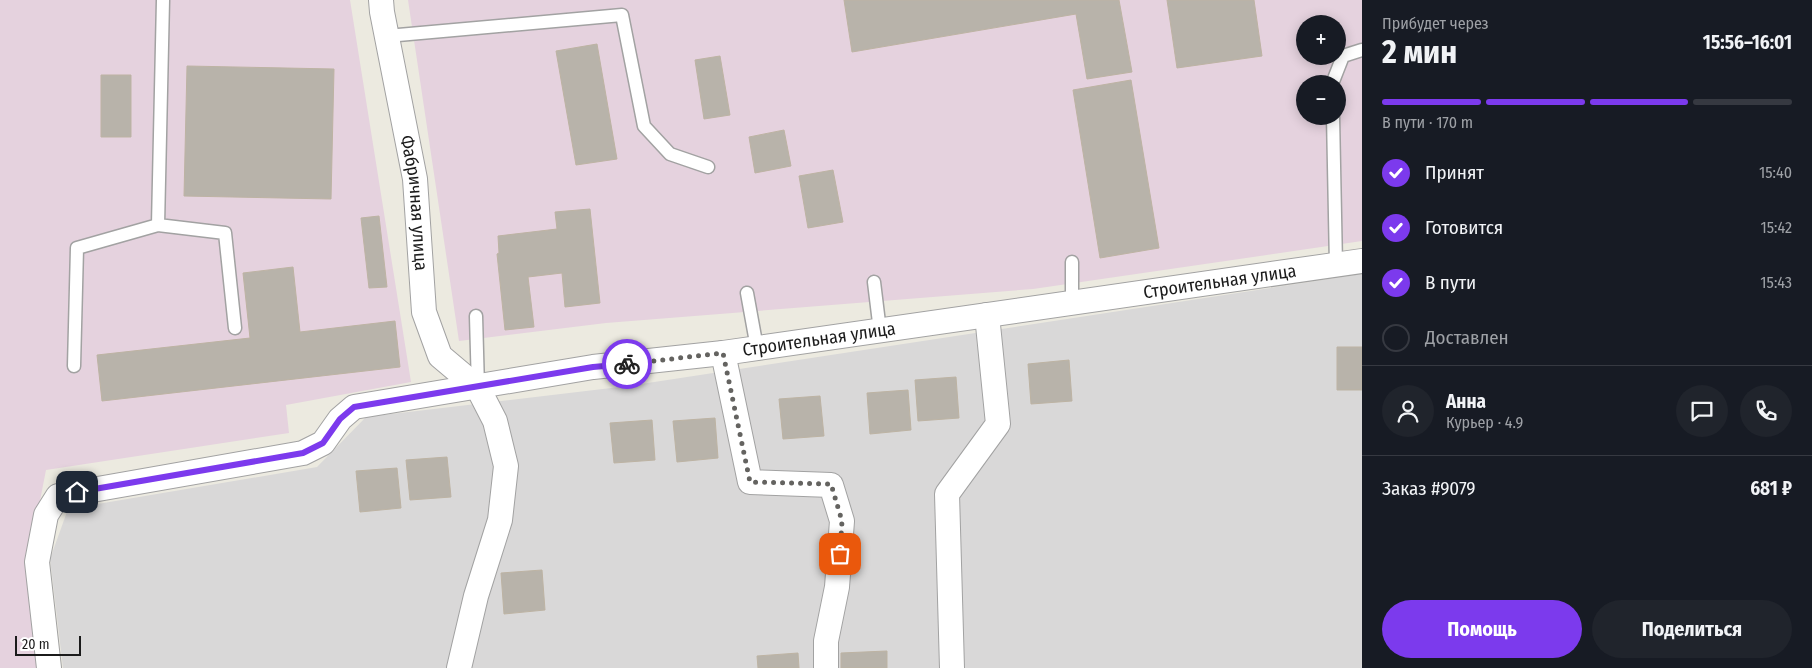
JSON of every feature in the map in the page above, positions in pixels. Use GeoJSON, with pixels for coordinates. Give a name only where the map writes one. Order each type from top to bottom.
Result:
{"type":"FeatureCollection","features":[{"type":"Feature","properties":{"kind":"street","name":"Фабричная улица"},"geometry":{"type":"LineString","coordinates":[[381,0],[415,179],[424,312],[440,356],[478,388]]}},
{"type":"Feature","properties":{"kind":"street","name":"Строительная улица"},"geometry":{"type":"LineString","coordinates":[[49,668],[37,562],[46,514],[58,496],[303,453],[323,443],[340,419],[354,407],[478,388],[593,367],[723,353],[1362,261]]}},
{"type":"Feature","properties":{"kind":"street"},"geometry":{"type":"LineString","coordinates":[[952,668],[947,494],[998,424],[987,315]]}},
{"type":"Feature","properties":{"kind":"street"},"geometry":{"type":"LineString","coordinates":[[723,353],[750,482],[831,484],[842,521],[838,587],[826,641],[826,668]]}},
{"type":"Feature","properties":{"kind":"street"},"geometry":{"type":"LineString","coordinates":[[459,668],[476,596],[500,520],[506,466],[495,421],[478,388]]}},
{"type":"Feature","properties":{"kind":"lane"},"geometry":{"type":"LineString","coordinates":[[158,225],[163,0]]}},
{"type":"Feature","properties":{"kind":"lane"},"geometry":{"type":"LineString","coordinates":[[387,36],[622,15],[644,126],[670,154],[708,167]]}},
{"type":"Feature","properties":{"kind":"lane"},"geometry":{"type":"LineString","coordinates":[[1336,75],[1343,56],[1362,50]]}},
{"type":"Feature","properties":{"kind":"lane"},"geometry":{"type":"LineString","coordinates":[[1332,125],[1336,265]]}},
{"type":"Feature","properties":{"kind":"lane"},"geometry":{"type":"LineString","coordinates":[[74,366],[77,248],[158,225],[225,233],[235,328]]}},
{"type":"Feature","properties":{"kind":"lane"},"geometry":{"type":"LineString","coordinates":[[1072,262],[1072,303]]}},
{"type":"Feature","properties":{"kind":"lane"},"geometry":{"type":"LineString","coordinates":[[874,282],[880,331]]}},
{"type":"Feature","properties":{"kind":"lane"},"geometry":{"type":"LineString","coordinates":[[747,293],[757,348]]}},
{"type":"Feature","properties":{"kind":"lane"},"geometry":{"type":"LineString","coordinates":[[476,316],[478,388]]}},
{"type":"Feature","properties":{"kind":"shaded area"},"geometry":{"type":"Polygon","coordinates":[[[0,0],[350,0],[411,382],[286,405],[289,433],[46,470],[27,567],[38,668],[0,668],[0,0]]]}},
{"type":"Feature","properties":{"kind":"shaded area"},"geometry":{"type":"Polygon","coordinates":[[[408,0],[1362,0],[1362,241],[1033,289],[606,323],[459,341],[408,0]]]}},
{"type":"Feature","properties":{"kind":"shaded area"},"geometry":{"type":"Polygon","coordinates":[[[1362,274],[1362,668],[63,668],[50,559],[68,509],[317,467],[366,417],[628,386],[1362,274]]]}},
{"type":"Feature","properties":{"kind":"building"},"geometry":{"type":"Polygon","coordinates":[[[844,0],[1119,0],[1132,72],[1087,79],[1076,14],[852,52],[844,0]]]}},
{"type":"Feature","properties":{"kind":"building"},"geometry":{"type":"Polygon","coordinates":[[[1167,0],[1254,0],[1262,56],[1177,68],[1167,0]]]}},
{"type":"Feature","properties":{"kind":"building"},"geometry":{"type":"Polygon","coordinates":[[[597,44],[617,159],[576,165],[556,51],[597,44]]]}},
{"type":"Feature","properties":{"kind":"building"},"geometry":{"type":"Polygon","coordinates":[[[720,56],[730,115],[704,119],[695,60],[720,56]]]}},
{"type":"Feature","properties":{"kind":"building"},"geometry":{"type":"Polygon","coordinates":[[[187,66],[334,69],[331,199],[184,196],[187,66]]]}},
{"type":"Feature","properties":{"kind":"building"},"geometry":{"type":"Polygon","coordinates":[[[101,75],[131,75],[131,137],[101,137],[101,75]]]}},
{"type":"Feature","properties":{"kind":"building"},"geometry":{"type":"Polygon","coordinates":[[[1131,80],[1159,248],[1100,258],[1073,90],[1131,80]]]}},
{"type":"Feature","properties":{"kind":"building"},"geometry":{"type":"Polygon","coordinates":[[[784,130],[791,166],[755,173],[749,137],[784,130]]]}},
{"type":"Feature","properties":{"kind":"building"},"geometry":{"type":"Polygon","coordinates":[[[833,170],[843,222],[808,228],[799,176],[833,170]]]}},
{"type":"Feature","properties":{"kind":"building"},"geometry":{"type":"Polygon","coordinates":[[[590,209],[600,303],[565,307],[562,273],[528,277],[534,327],[505,330],[497,254],[499,253],[498,236],[557,229],[555,212],[590,209]]]}},
{"type":"Feature","properties":{"kind":"building"},"geometry":{"type":"Polygon","coordinates":[[[379,216],[387,287],[369,288],[361,218],[379,216]]]}},
{"type":"Feature","properties":{"kind":"building"},"geometry":{"type":"Polygon","coordinates":[[[293,267],[300,332],[395,321],[400,367],[102,401],[97,355],[250,338],[243,273],[293,267]]]}},
{"type":"Feature","properties":{"kind":"building"},"geometry":{"type":"Polygon","coordinates":[[[1337,347],[1362,347],[1362,390],[1337,390],[1337,347]]]}},
{"type":"Feature","properties":{"kind":"building"},"geometry":{"type":"Polygon","coordinates":[[[1069,360],[1072,401],[1031,404],[1028,364],[1069,360]]]}},
{"type":"Feature","properties":{"kind":"building"},"geometry":{"type":"Polygon","coordinates":[[[956,377],[959,418],[918,421],[915,380],[956,377]]]}},
{"type":"Feature","properties":{"kind":"building"},"geometry":{"type":"Polygon","coordinates":[[[908,390],[911,430],[870,434],[867,393],[908,390]]]}},
{"type":"Feature","properties":{"kind":"building"},"geometry":{"type":"Polygon","coordinates":[[[820,396],[824,436],[783,439],[779,399],[820,396]]]}},
{"type":"Feature","properties":{"kind":"building"},"geometry":{"type":"Polygon","coordinates":[[[715,418],[718,458],[677,462],[673,421],[715,418]]]}},
{"type":"Feature","properties":{"kind":"building"},"geometry":{"type":"Polygon","coordinates":[[[652,420],[655,460],[614,463],[610,423],[652,420]]]}},
{"type":"Feature","properties":{"kind":"building"},"geometry":{"type":"Polygon","coordinates":[[[447,457],[451,497],[410,500],[406,460],[447,457]]]}},
{"type":"Feature","properties":{"kind":"building"},"geometry":{"type":"Polygon","coordinates":[[[397,468],[401,508],[360,512],[356,471],[397,468]]]}},
{"type":"Feature","properties":{"kind":"building"},"geometry":{"type":"Polygon","coordinates":[[[542,570],[545,610],[504,614],[501,573],[542,570]]]}},
{"type":"Feature","properties":{"kind":"building"},"geometry":{"type":"Polygon","coordinates":[[[887,651],[887,668],[841,668],[841,653],[887,651]]]}},
{"type":"Feature","properties":{"kind":"building"},"geometry":{"type":"Polygon","coordinates":[[[798,653],[799,668],[758,668],[757,656],[798,653]]]}},
{"type":"Feature","properties":{"kind":"way so far"},"geometry":{"type":"LineString","coordinates":[[627,364],[723,353],[750,482],[831,484],[842,521],[840,554]]}},
{"type":"Feature","properties":{"kind":"route"},"geometry":{"type":"LineString","coordinates":[[77,492],[303,453],[323,443],[340,419],[354,407],[478,388],[593,367],[627,364]]}}]}
